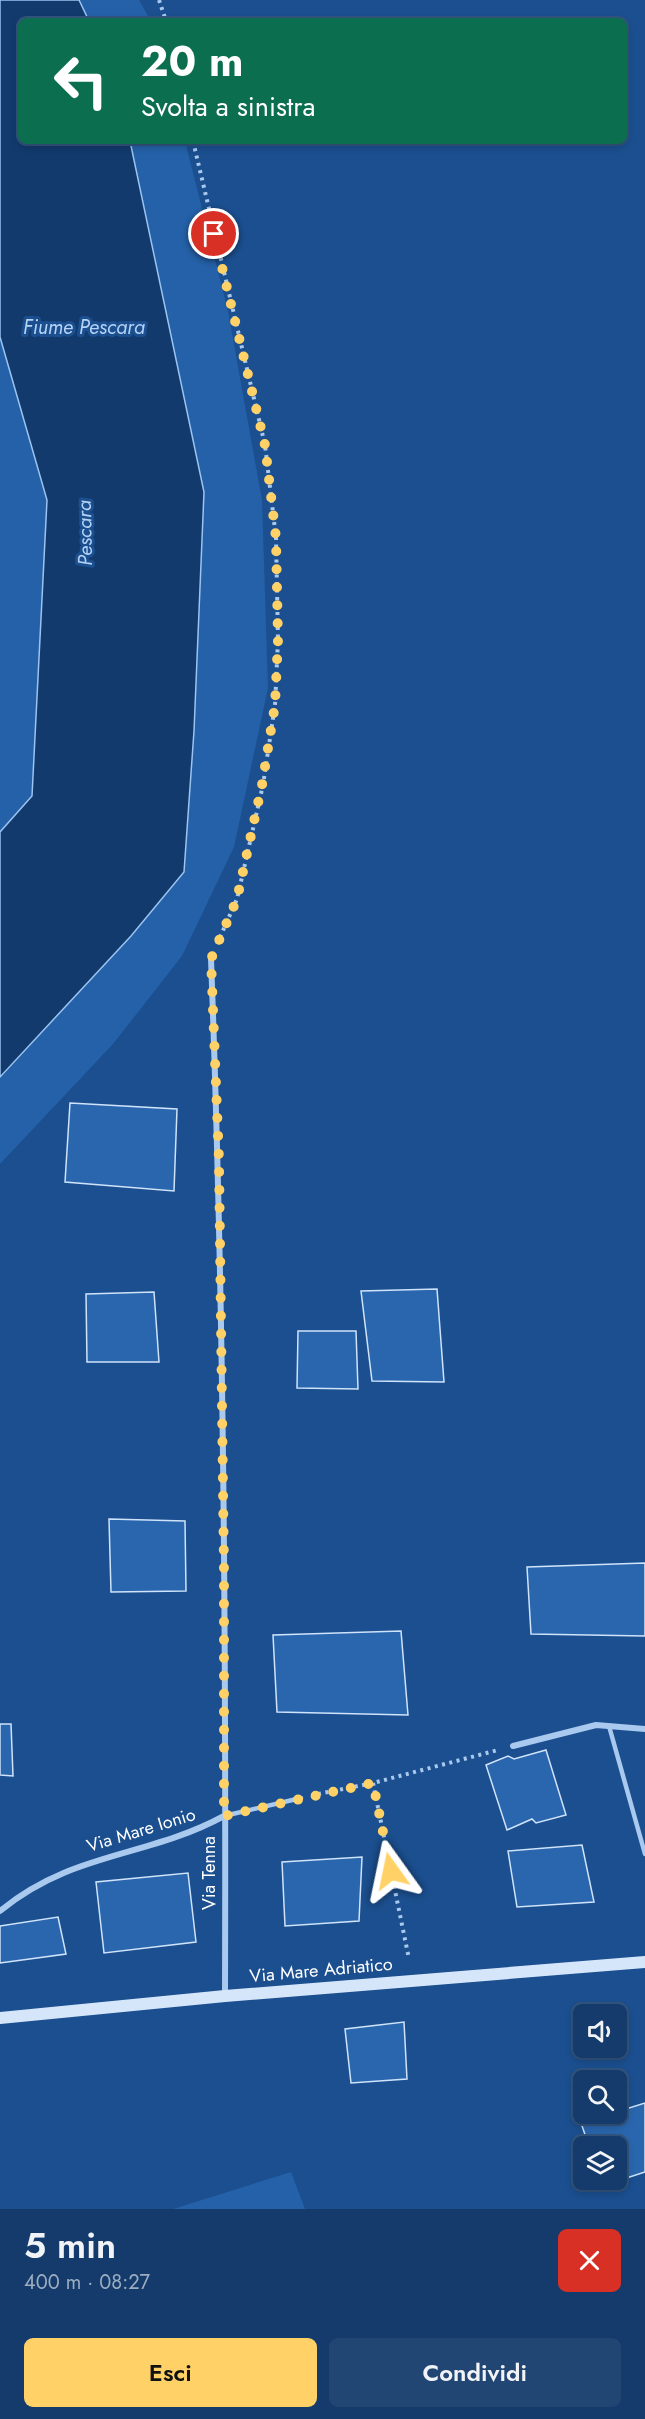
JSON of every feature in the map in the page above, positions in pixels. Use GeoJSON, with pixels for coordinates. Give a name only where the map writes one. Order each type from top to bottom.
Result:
{"type":"FeatureCollection","features":[{"type":"Feature","properties":{"kind":"main road","name":"Via Mare Adriatico"},"geometry":{"type":"LineString","coordinates":[[0,2018],[225,1996],[645,1962]]}},
{"type":"Feature","properties":{"kind":"street","name":"Via Tenna"},"geometry":{"type":"LineString","coordinates":[[211,959],[219,1160],[224,1570],[225,1996]]}},
{"type":"Feature","properties":{"kind":"street"},"geometry":{"type":"LineString","coordinates":[[513,1746],[596,1725],[645,1729]]}},
{"type":"Feature","properties":{"kind":"street","name":"Via Mare Ionio"},"geometry":{"type":"LineString","coordinates":[[0,1911],[36,1884],[71,1868],[190,1832],[224,1816]]}},
{"type":"Feature","properties":{"kind":"lane"},"geometry":{"type":"LineString","coordinates":[[609,1726],[645,1854]]}},
{"type":"Feature","properties":{"kind":"lane","name":"Via Mare Ionio"},"geometry":{"type":"LineString","coordinates":[[224,1816],[301,1798]]}},
{"type":"Feature","properties":{"kind":"path"},"geometry":{"type":"LineString","coordinates":[[159,0],[165,18]]}},
{"type":"Feature","properties":{"kind":"path"},"geometry":{"type":"LineString","coordinates":[[194,144],[265,445],[276,538],[278,640],[275,705],[264,773],[237,899],[211,959]]}},
{"type":"Feature","properties":{"kind":"path"},"geometry":{"type":"LineString","coordinates":[[301,1798],[373,1783],[513,1746]]}},
{"type":"Feature","properties":{"kind":"path"},"geometry":{"type":"LineString","coordinates":[[373,1783],[414,1981]]}},
{"type":"Feature","properties":{"kind":"shaded area"},"geometry":{"type":"Polygon","coordinates":[[[79,0],[139,0],[149,18],[88,18],[79,0]]]}},
{"type":"Feature","properties":{"kind":"shaded area"},"geometry":{"type":"Polygon","coordinates":[[[131,144],[186,144],[228,311],[262,500],[268,688],[234,847],[182,956],[113,1044],[0,1164],[0,1077],[131,936],[204,492],[131,144]]]}},
{"type":"Feature","properties":{"kind":"shaded area"},"geometry":{"type":"Polygon","coordinates":[[[0,337],[47,500],[32,796],[0,832],[0,337]]]}},
{"type":"Feature","properties":{"kind":"shaded area"},"geometry":{"type":"Polygon","coordinates":[[[291,2172],[305,2209],[173,2209],[291,2172]]]}},
{"type":"Feature","properties":{"kind":"water","name":"Fiume Pescara"},"geometry":{"type":"Polygon","coordinates":[[[0,0],[79,0],[88,18],[18,18],[18,144],[131,144],[204,492],[194,731],[184,872],[131,936],[0,1077],[0,832],[32,796],[47,500],[0,337],[0,0]]]}},
{"type":"Feature","properties":{"kind":"building"},"geometry":{"type":"Polygon","coordinates":[[[70,1103],[177,1109],[174,1191],[65,1182],[70,1103]]]}},
{"type":"Feature","properties":{"kind":"building"},"geometry":{"type":"Polygon","coordinates":[[[437,1289],[444,1382],[372,1381],[361,1291],[437,1289]]]}},
{"type":"Feature","properties":{"kind":"building"},"geometry":{"type":"Polygon","coordinates":[[[154,1292],[159,1362],[87,1362],[86,1294],[154,1292]]]}},
{"type":"Feature","properties":{"kind":"building"},"geometry":{"type":"Polygon","coordinates":[[[298,1331],[356,1331],[358,1389],[297,1388],[298,1331]]]}},
{"type":"Feature","properties":{"kind":"building"},"geometry":{"type":"Polygon","coordinates":[[[109,1519],[185,1521],[186,1591],[111,1592],[109,1519]]]}},
{"type":"Feature","properties":{"kind":"building"},"geometry":{"type":"Polygon","coordinates":[[[645,1563],[645,1636],[531,1634],[527,1567],[645,1563]]]}},
{"type":"Feature","properties":{"kind":"building"},"geometry":{"type":"Polygon","coordinates":[[[401,1631],[408,1715],[277,1712],[273,1635],[401,1631]]]}},
{"type":"Feature","properties":{"kind":"building"},"geometry":{"type":"Polygon","coordinates":[[[0,1724],[11,1724],[13,1776],[0,1775],[0,1724]]]}},
{"type":"Feature","properties":{"kind":"building"},"geometry":{"type":"Polygon","coordinates":[[[546,1750],[566,1815],[536,1823],[532,1819],[507,1830],[486,1765],[508,1756],[514,1759],[546,1750]]]}},
{"type":"Feature","properties":{"kind":"building"},"geometry":{"type":"Polygon","coordinates":[[[582,1845],[594,1902],[517,1907],[508,1851],[582,1845]]]}},
{"type":"Feature","properties":{"kind":"building"},"geometry":{"type":"Polygon","coordinates":[[[362,1857],[359,1921],[285,1926],[282,1862],[362,1857]]]}},
{"type":"Feature","properties":{"kind":"building"},"geometry":{"type":"Polygon","coordinates":[[[188,1873],[196,1942],[104,1953],[96,1882],[188,1873]]]}},
{"type":"Feature","properties":{"kind":"building"},"geometry":{"type":"Polygon","coordinates":[[[58,1917],[66,1954],[0,1963],[0,1926],[58,1917]]]}},
{"type":"Feature","properties":{"kind":"building"},"geometry":{"type":"Polygon","coordinates":[[[404,2022],[407,2079],[351,2083],[345,2029],[404,2022]]]}},
{"type":"Feature","properties":{"kind":"building"},"geometry":{"type":"Polygon","coordinates":[[[645,2103],[645,2172],[627,2178],[627,2136],[586,2136],[581,2124],[627,2124],[627,2109],[645,2103]]]}},
{"type":"Feature","properties":{"kind":"route"},"geometry":{"type":"LineString","coordinates":[[214,234],[265,445],[276,538],[278,640],[275,705],[262,785],[237,899],[211,959],[219,1160],[224,1570],[224,1816],[373,1783],[391,1871]]}},
{"type":"Feature","properties":{"kind":"water label","name":"Pescara"},"geometry":{"type":"Point","coordinates":[85,533]}}]}
